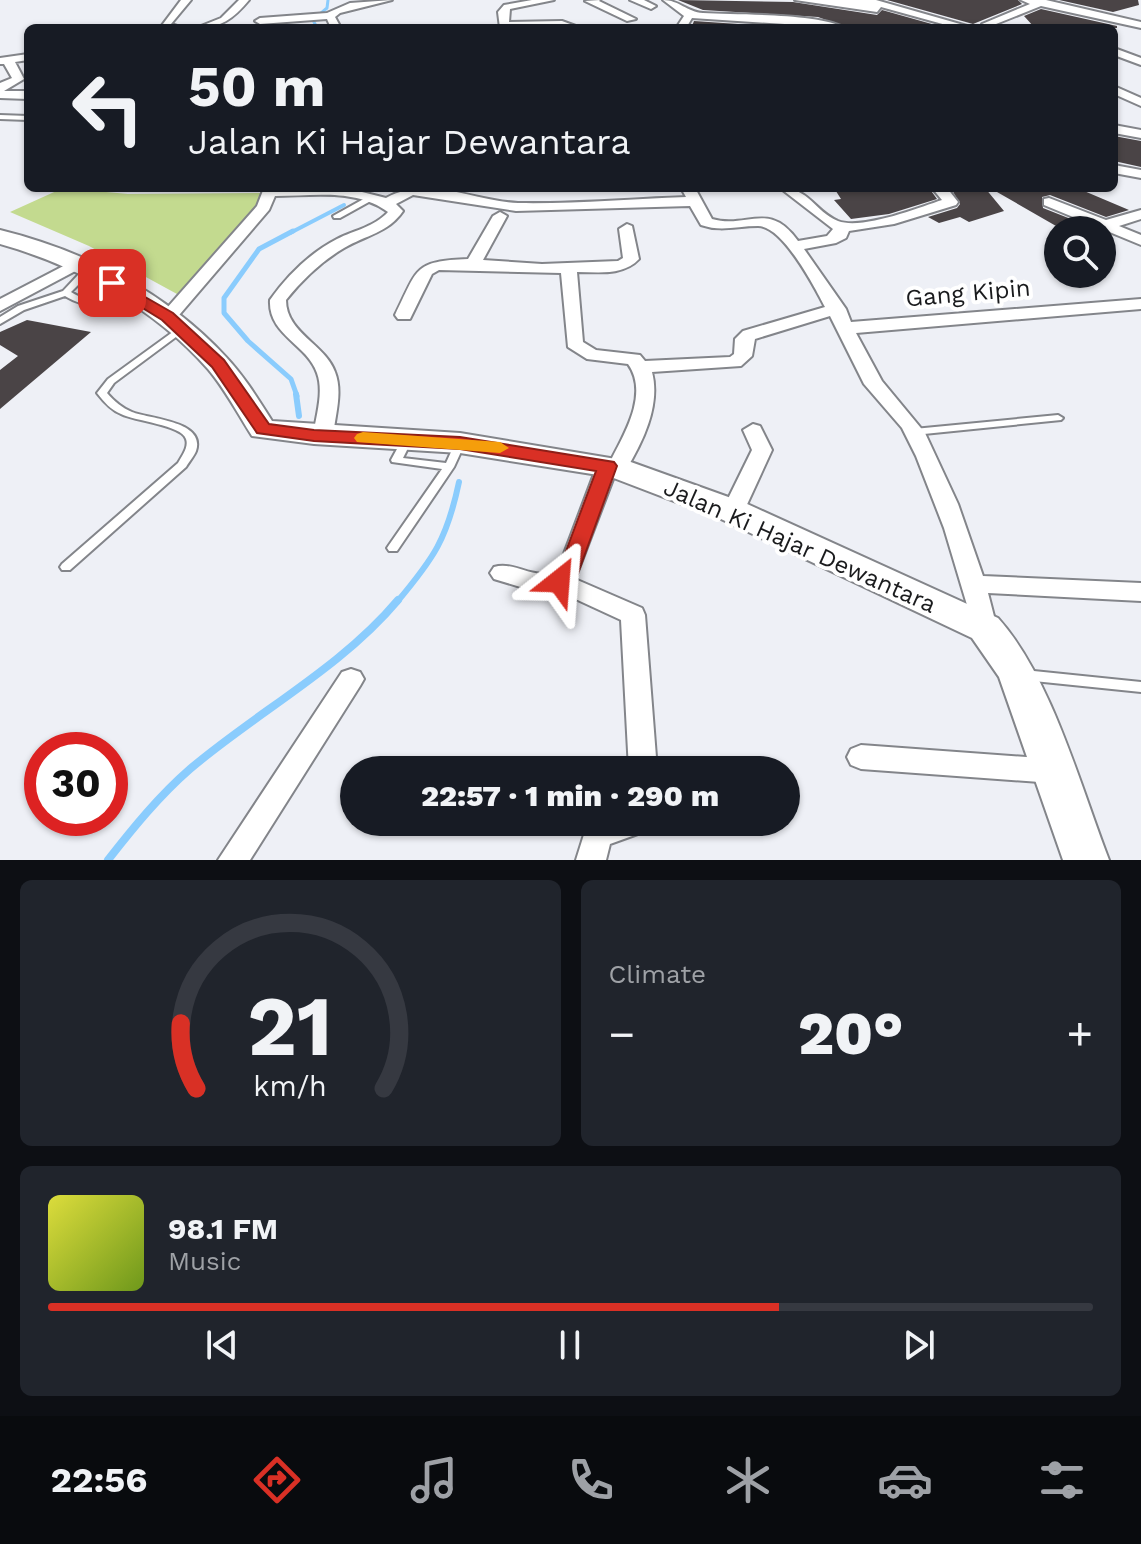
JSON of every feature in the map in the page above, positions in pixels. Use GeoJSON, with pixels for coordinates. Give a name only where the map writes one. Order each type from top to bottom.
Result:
{"type":"FeatureCollection","features":[{"type":"Feature","properties":{"kind":"main road","name":"Jalan Ki Hajar Dewantara"},"geometry":{"type":"LineString","coordinates":[[4,242],[84,268],[132,294],[174,323],[218,363],[263,429],[454,455],[612,467],[733,511],[985,628],[1003,649],[1018,675],[1086,860]]}},
{"type":"Feature","properties":{"kind":"street"},"geometry":{"type":"LineString","coordinates":[[166,24],[186,0]]}},
{"type":"Feature","properties":{"kind":"street"},"geometry":{"type":"LineString","coordinates":[[213,24],[225,20],[244,0]]}},
{"type":"Feature","properties":{"kind":"street"},"geometry":{"type":"LineString","coordinates":[[505,24],[504,9],[545,0]]}},
{"type":"Feature","properties":{"kind":"street"},"geometry":{"type":"LineString","coordinates":[[595,0],[590,1],[631,19]]}},
{"type":"Feature","properties":{"kind":"street"},"geometry":{"type":"LineString","coordinates":[[635,0],[651,6]]}},
{"type":"Feature","properties":{"kind":"street"},"geometry":{"type":"LineString","coordinates":[[668,0],[689,15],[817,24]]}},
{"type":"Feature","properties":{"kind":"street"},"geometry":{"type":"LineString","coordinates":[[800,0],[869,4],[934,24]]}},
{"type":"Feature","properties":{"kind":"street"},"geometry":{"type":"LineString","coordinates":[[843,0],[952,24]]}},
{"type":"Feature","properties":{"kind":"street"},"geometry":{"type":"LineString","coordinates":[[1026,0],[1141,25]]}},
{"type":"Feature","properties":{"kind":"street"},"geometry":{"type":"LineString","coordinates":[[987,24],[1053,0]]}},
{"type":"Feature","properties":{"kind":"street"},"geometry":{"type":"LineString","coordinates":[[260,21],[320,17],[343,5],[386,4]]}},
{"type":"Feature","properties":{"kind":"street"},"geometry":{"type":"LineString","coordinates":[[683,24],[689,15]]}},
{"type":"Feature","properties":{"kind":"street"},"geometry":{"type":"LineString","coordinates":[[320,17],[331,24]]}},
{"type":"Feature","properties":{"kind":"street"},"geometry":{"type":"LineString","coordinates":[[4,61],[24,58]]}},
{"type":"Feature","properties":{"kind":"street"},"geometry":{"type":"LineString","coordinates":[[0,91],[23,78],[4,61]]}},
{"type":"Feature","properties":{"kind":"street"},"geometry":{"type":"LineString","coordinates":[[0,91],[24,94]]}},
{"type":"Feature","properties":{"kind":"street"},"geometry":{"type":"LineString","coordinates":[[1118,92],[1138,101]]}},
{"type":"Feature","properties":{"kind":"street"},"geometry":{"type":"LineString","coordinates":[[1118,104],[1138,101]]}},
{"type":"Feature","properties":{"kind":"street"},"geometry":{"type":"LineString","coordinates":[[1118,130],[1141,134]]}},
{"type":"Feature","properties":{"kind":"street"},"geometry":{"type":"LineString","coordinates":[[1118,170],[1141,174]]}},
{"type":"Feature","properties":{"kind":"street"},"geometry":{"type":"LineString","coordinates":[[174,323],[264,207],[269,192]]}},
{"type":"Feature","properties":{"kind":"street"},"geometry":{"type":"LineString","coordinates":[[317,192],[380,200],[396,211],[391,219],[341,243],[315,261],[278,300],[280,318],[314,354],[326,372],[328,401],[318,436]]}},
{"type":"Feature","properties":{"kind":"street"},"geometry":{"type":"LineString","coordinates":[[380,200],[405,192]]}},
{"type":"Feature","properties":{"kind":"street"},"geometry":{"type":"LineString","coordinates":[[431,192],[516,207],[692,195],[710,225],[772,223],[781,228],[837,309],[871,380],[914,432],[957,530],[985,628]]}},
{"type":"Feature","properties":{"kind":"street"},"geometry":{"type":"LineString","coordinates":[[792,192],[834,225],[841,226],[870,223],[946,192]]}},
{"type":"Feature","properties":{"kind":"street"},"geometry":{"type":"LineString","coordinates":[[1049,202],[1083,216]]}},
{"type":"Feature","properties":{"kind":"street"},"geometry":{"type":"LineString","coordinates":[[1116,222],[1141,214]]}},
{"type":"Feature","properties":{"kind":"street"},"geometry":{"type":"LineString","coordinates":[[473,264],[500,216]]}},
{"type":"Feature","properties":{"kind":"street"},"geometry":{"type":"LineString","coordinates":[[794,246],[831,240],[841,235],[841,226]]}},
{"type":"Feature","properties":{"kind":"street"},"geometry":{"type":"LineString","coordinates":[[404,315],[427,269],[443,264],[569,268],[627,265],[631,259],[627,229]]}},
{"type":"Feature","properties":{"kind":"street"},"geometry":{"type":"LineString","coordinates":[[1116,230],[1141,240]]}},
{"type":"Feature","properties":{"kind":"street"},"geometry":{"type":"LineString","coordinates":[[0,306],[84,268]]}},
{"type":"Feature","properties":{"kind":"street"},"geometry":{"type":"LineString","coordinates":[[502,573],[541,585],[559,581],[569,571],[612,467],[645,403],[645,383],[640,365],[634,359],[586,353],[574,343],[569,268]]}},
{"type":"Feature","properties":{"kind":"street","name":"Gang Kipin"},"geometry":{"type":"LineString","coordinates":[[847,328],[1141,304]]}},
{"type":"Feature","properties":{"kind":"street"},"geometry":{"type":"LineString","coordinates":[[640,365],[735,362],[743,356],[744,339],[749,335],[837,309]]}},
{"type":"Feature","properties":{"kind":"street"},"geometry":{"type":"LineString","coordinates":[[733,511],[762,450],[753,430]]}},
{"type":"Feature","properties":{"kind":"street"},"geometry":{"type":"LineString","coordinates":[[559,581],[633,615],[642,756]]}},
{"type":"Feature","properties":{"kind":"street"},"geometry":{"type":"LineString","coordinates":[[974,584],[1141,592]]}},
{"type":"Feature","properties":{"kind":"street"},"geometry":{"type":"LineString","coordinates":[[233,860],[351,679]]}},
{"type":"Feature","properties":{"kind":"street"},"geometry":{"type":"LineString","coordinates":[[861,757],[1053,771]]}},
{"type":"Feature","properties":{"kind":"street"},"geometry":{"type":"LineString","coordinates":[[591,860],[598,836]]}},
{"type":"Feature","properties":{"kind":"lane"},"geometry":{"type":"LineString","coordinates":[[0,117],[24,118]]}},
{"type":"Feature","properties":{"kind":"lane"},"geometry":{"type":"LineString","coordinates":[[337,216],[380,200]]}},
{"type":"Feature","properties":{"kind":"lane"},"geometry":{"type":"LineString","coordinates":[[0,321],[21,308],[66,293],[81,277],[84,268]]}},
{"type":"Feature","properties":{"kind":"lane"},"geometry":{"type":"LineString","coordinates":[[66,293],[79,302],[100,305],[132,294]]}},
{"type":"Feature","properties":{"kind":"lane"},"geometry":{"type":"LineString","coordinates":[[66,567],[191,454],[194,443],[190,435],[176,425],[128,414],[108,402],[102,393],[174,323]]}},
{"type":"Feature","properties":{"kind":"lane"},"geometry":{"type":"LineString","coordinates":[[914,432],[1058,418]]}},
{"type":"Feature","properties":{"kind":"lane"},"geometry":{"type":"LineString","coordinates":[[393,548],[454,455]]}},
{"type":"Feature","properties":{"kind":"lane"},"geometry":{"type":"LineString","coordinates":[[1018,675],[1141,687]]}},
{"type":"Feature","properties":{"kind":"green space"},"geometry":{"type":"Polygon","coordinates":[[[54,192],[266,193],[249,221],[177,294],[89,246],[10,212],[54,192]]]}},
{"type":"Feature","properties":{"kind":"building"},"geometry":{"type":"Polygon","coordinates":[[[678,0],[793,2],[877,15],[882,10],[932,24],[837,24],[818,17],[703,10],[678,0]]]}},
{"type":"Feature","properties":{"kind":"building"},"geometry":{"type":"Polygon","coordinates":[[[887,0],[1018,0],[1022,4],[973,24],[887,0]]]}},
{"type":"Feature","properties":{"kind":"building"},"geometry":{"type":"Polygon","coordinates":[[[1059,0],[1138,0],[1139,5],[1113,12],[1059,0]]]}},
{"type":"Feature","properties":{"kind":"building"},"geometry":{"type":"Polygon","coordinates":[[[1041,9],[1108,24],[1031,24],[1024,16],[1041,9]]]}},
{"type":"Feature","properties":{"kind":"building"},"geometry":{"type":"Polygon","coordinates":[[[694,21],[739,24],[693,24],[694,21]]]}},
{"type":"Feature","properties":{"kind":"building"},"geometry":{"type":"Polygon","coordinates":[[[1118,137],[1141,141],[1141,167],[1118,162],[1118,137]]]}},
{"type":"Feature","properties":{"kind":"building"},"geometry":{"type":"Polygon","coordinates":[[[837,192],[932,192],[937,199],[889,214],[851,219],[834,200],[841,199],[837,192]]]}},
{"type":"Feature","properties":{"kind":"building"},"geometry":{"type":"Polygon","coordinates":[[[953,192],[988,192],[1004,211],[969,222],[960,217],[939,223],[928,217],[957,208],[960,204],[953,192]]]}},
{"type":"Feature","properties":{"kind":"building"},"geometry":{"type":"Polygon","coordinates":[[[997,192],[1086,192],[1129,210],[1103,216],[1050,195],[1042,197],[1043,208],[1063,216],[1044,216],[1044,219],[997,192]]]}},
{"type":"Feature","properties":{"kind":"building"},"geometry":{"type":"Polygon","coordinates":[[[27,320],[91,332],[0,409],[0,370],[18,356],[0,345],[0,332],[27,320]]]}},
{"type":"Feature","properties":{"kind":"waterway"},"geometry":{"type":"LineString","coordinates":[[315,24],[313,20],[327,8],[328,0]]}},
{"type":"Feature","properties":{"kind":"waterway"},"geometry":{"type":"LineString","coordinates":[[290,233],[344,205]]}},
{"type":"Feature","properties":{"kind":"waterway"},"geometry":{"type":"LineString","coordinates":[[293,231],[259,249],[224,298],[224,313],[248,341],[291,379],[297,396]]}},
{"type":"Feature","properties":{"kind":"waterway"},"geometry":{"type":"LineString","coordinates":[[296,394],[299,416]]}},
{"type":"Feature","properties":{"kind":"waterway"},"geometry":{"type":"LineString","coordinates":[[397,602],[437,547],[459,482]]}},
{"type":"Feature","properties":{"kind":"waterway"},"geometry":{"type":"LineString","coordinates":[[108,860],[157,801],[190,769],[351,647],[398,600]]}},
{"type":"Feature","properties":{"kind":"slow traffic"},"geometry":{"type":"LineString","coordinates":[[363,438],[500,448]]}},
{"type":"Feature","properties":{"kind":"route"},"geometry":{"type":"LineString","coordinates":[[112,283],[168,317],[218,363],[263,429],[460,443],[607,466],[569,571],[559,581]]}}]}
